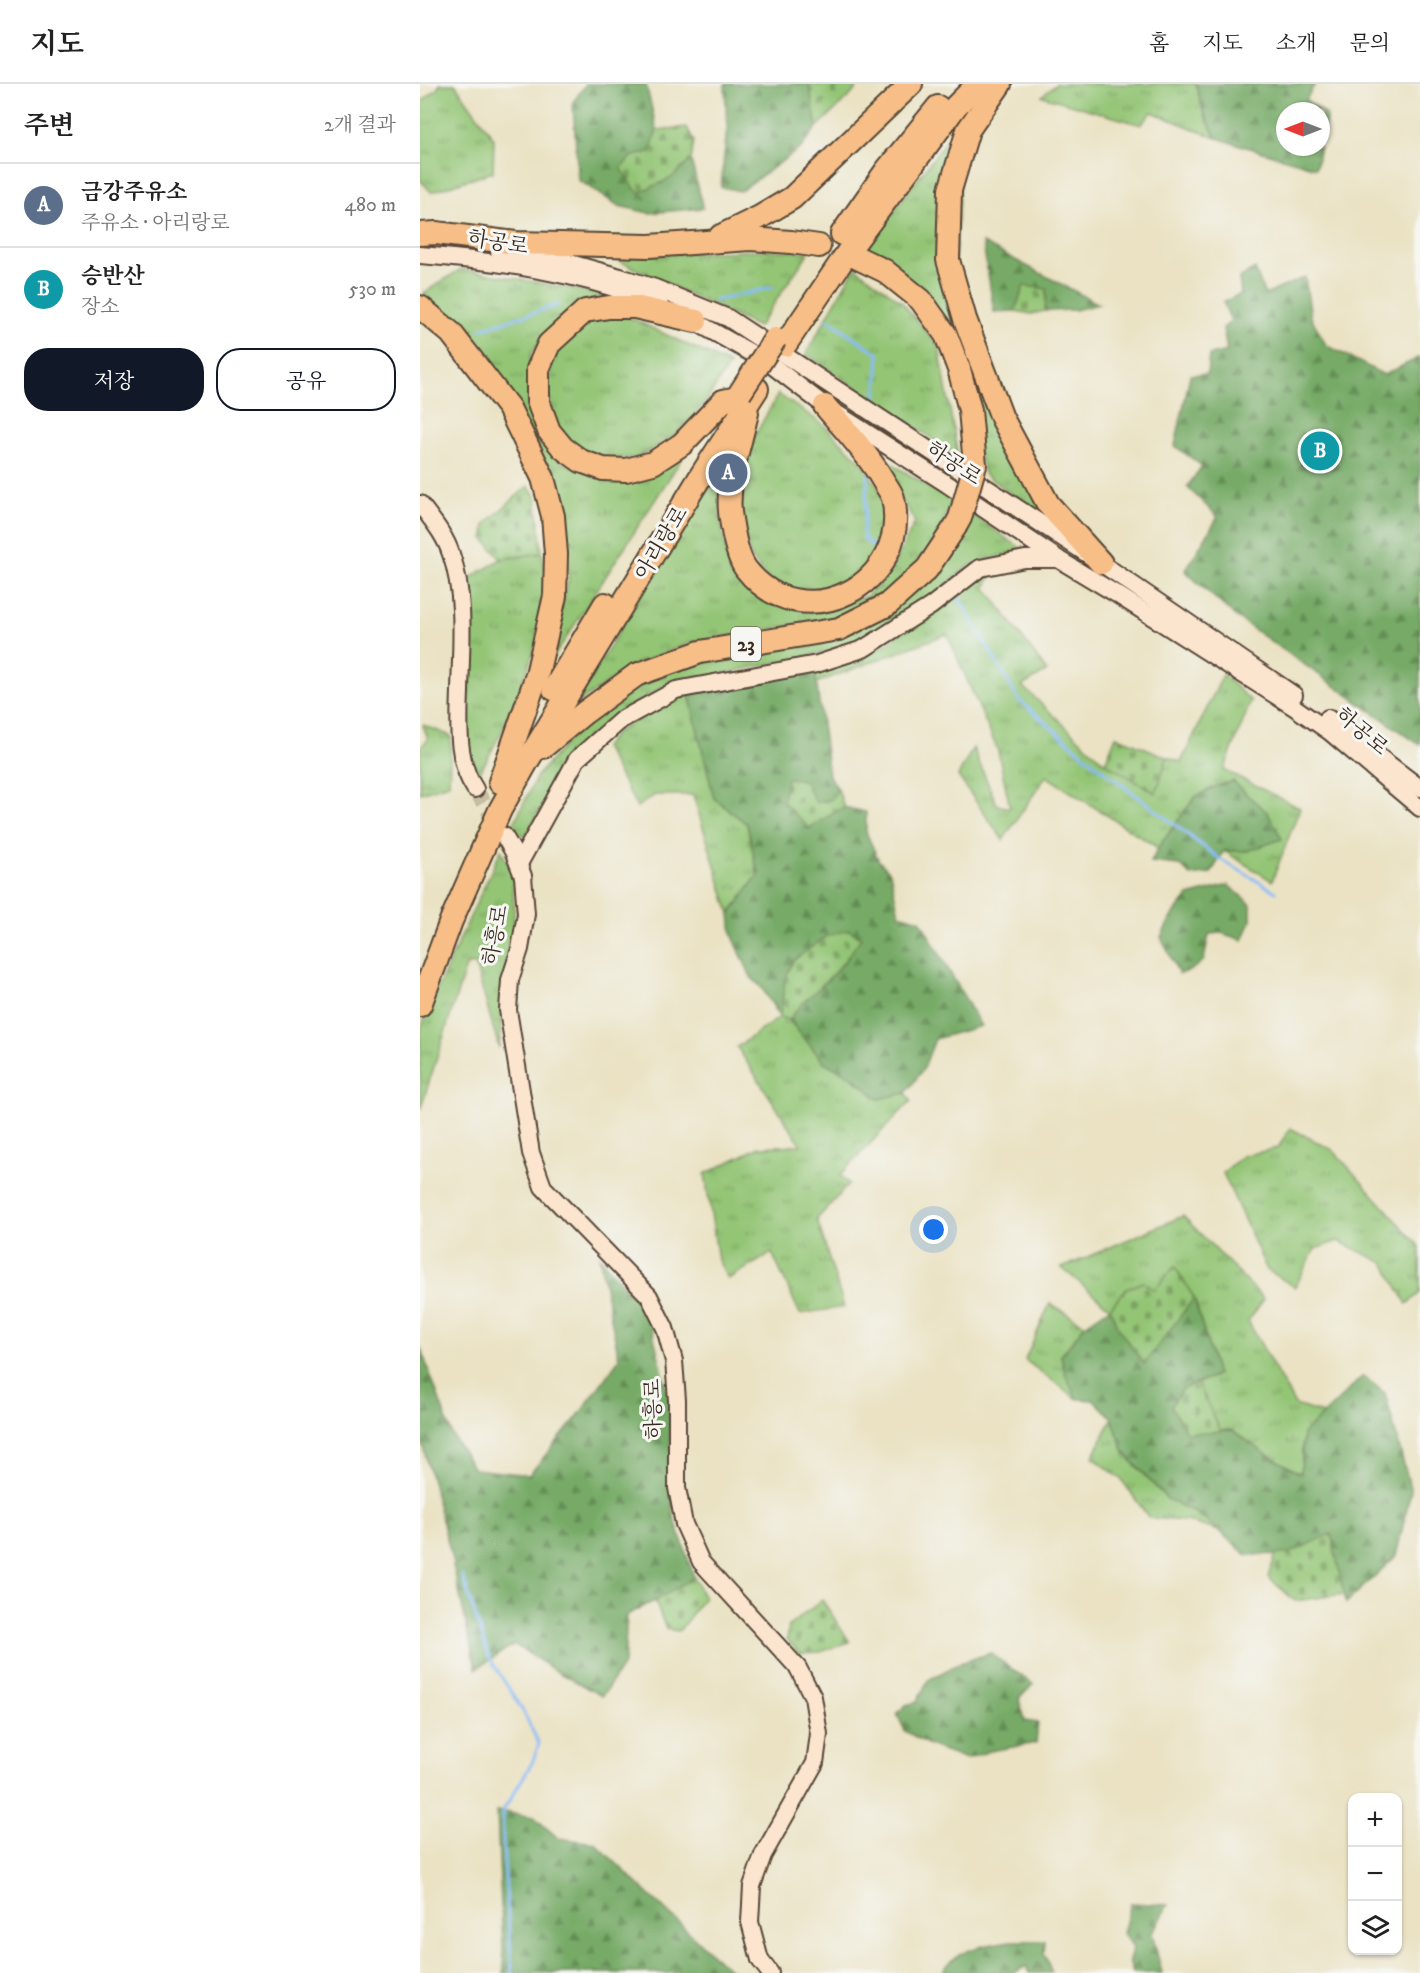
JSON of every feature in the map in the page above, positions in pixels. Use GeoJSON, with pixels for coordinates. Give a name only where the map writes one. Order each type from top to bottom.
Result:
{"type":"FeatureCollection","features":[{"type":"Feature","properties":{"kind":"highway"},"geometry":{"type":"LineString","coordinates":[[709,242],[760,218],[792,198],[911,84]]}},
{"type":"Feature","properties":{"kind":"highway","name":"아리랑로"},"geometry":{"type":"LineString","coordinates":[[420,968],[450,888],[500,782],[578,648],[780,342],[837,241],[886,171],[931,113],[959,84]]}},
{"type":"Feature","properties":{"kind":"highway","name":"아리랑로"},"geometry":{"type":"LineString","coordinates":[[780,342],[956,106],[978,84]]}},
{"type":"Feature","properties":{"kind":"highway"},"geometry":{"type":"LineString","coordinates":[[1000,84],[968,130],[950,190],[948,260],[965,319],[1002,418],[1048,504],[1101,563]]}},
{"type":"Feature","properties":{"kind":"highway"},"geometry":{"type":"LineString","coordinates":[[420,234],[436,233],[448,245],[510,253],[750,239],[819,246]]}},
{"type":"Feature","properties":{"kind":"highway","name":"23"},"geometry":{"type":"LineString","coordinates":[[528,760],[636,675],[700,652],[839,629],[886,605],[927,569],[955,527],[975,465],[970,410],[959,369],[946,335],[921,300],[885,271],[858,258]]}},
{"type":"Feature","properties":{"kind":"highway"},"geometry":{"type":"LineString","coordinates":[[696,321],[635,307],[609,306],[585,311],[549,344],[538,369],[538,401],[549,431],[563,448],[581,461],[603,469],[626,470],[653,463],[682,444],[723,401],[746,395],[731,487],[730,510],[734,534],[745,568],[772,592],[805,603],[837,599],[866,582],[884,562],[896,528],[892,496],[873,462],[825,406]]}},
{"type":"Feature","properties":{"kind":"highway"},"geometry":{"type":"LineString","coordinates":[[420,307],[451,333],[509,408],[543,478],[553,516],[556,554],[555,596],[537,675],[500,782]]}},
{"type":"Feature","properties":{"kind":"highway","name":"아리랑로"},"geometry":{"type":"LineString","coordinates":[[420,1005],[451,921],[500,810],[702,474],[746,395]]}},
{"type":"Feature","properties":{"kind":"street","name":"하공로"},"geometry":{"type":"LineString","coordinates":[[420,240],[448,245]]}},
{"type":"Feature","properties":{"kind":"street","name":"하공로"},"geometry":{"type":"LineString","coordinates":[[420,255],[448,245]]}},
{"type":"Feature","properties":{"kind":"street","name":"하공로"},"geometry":{"type":"LineString","coordinates":[[510,253],[566,262],[620,277],[655,288],[728,318],[1101,563],[1346,730],[1420,788]]}},
{"type":"Feature","properties":{"kind":"street","name":"하공로"},"geometry":{"type":"LineString","coordinates":[[510,253],[566,276],[629,292],[696,321],[769,363],[825,406],[1058,559],[1294,707],[1330,732],[1420,808]]}},
{"type":"Feature","properties":{"kind":"street"},"geometry":{"type":"LineString","coordinates":[[420,504],[442,534],[452,555],[458,584],[462,624],[459,723],[462,753],[475,789]]}},
{"type":"Feature","properties":{"kind":"street"},"geometry":{"type":"LineString","coordinates":[[519,864],[577,759],[621,720],[676,690],[817,664],[863,649],[930,606],[980,568],[1025,559],[1058,559]]}},
{"type":"Feature","properties":{"kind":"street","name":"하흥로"},"geometry":{"type":"LineString","coordinates":[[504,836],[523,876],[526,914],[520,949],[510,980],[508,1010],[531,1154],[543,1187],[649,1296],[665,1328],[674,1361],[677,1400],[677,1488],[684,1524],[701,1563],[798,1668],[813,1697],[819,1734],[815,1763],[763,1855],[752,1886],[750,1922],[760,1960],[770,1973]]}},
{"type":"Feature","properties":{"kind":"green space"},"geometry":{"type":"Polygon","coordinates":[[[440,84],[455,84],[494,139],[493,172],[431,192],[420,180],[420,103],[440,84]]]}},
{"type":"Feature","properties":{"kind":"green space"},"geometry":{"type":"Polygon","coordinates":[[[586,84],[646,84],[657,130],[650,152],[631,157],[671,178],[691,160],[703,208],[649,213],[619,206],[578,180],[573,102],[586,84]]]}},
{"type":"Feature","properties":{"kind":"green space"},"geometry":{"type":"Polygon","coordinates":[[[725,84],[809,84],[817,127],[801,148],[740,191],[721,187],[727,128],[725,84]]]}},
{"type":"Feature","properties":{"kind":"green space"},"geometry":{"type":"Polygon","coordinates":[[[809,84],[860,84],[817,127],[809,84]]]}},
{"type":"Feature","properties":{"kind":"green space"},"geometry":{"type":"Polygon","coordinates":[[[1056,84],[1196,84],[1203,111],[1216,138],[1152,112],[1141,125],[1042,96],[1056,84]]]}},
{"type":"Feature","properties":{"kind":"green space"},"geometry":{"type":"Polygon","coordinates":[[[1196,84],[1315,84],[1306,100],[1309,102],[1276,102],[1276,156],[1216,138],[1203,111],[1196,84]]]}},
{"type":"Feature","properties":{"kind":"green space"},"geometry":{"type":"Polygon","coordinates":[[[965,116],[952,301],[1060,528],[984,474],[950,324],[865,249],[965,116]]]}},
{"type":"Feature","properties":{"kind":"green space"},"geometry":{"type":"Polygon","coordinates":[[[687,127],[694,141],[691,160],[671,178],[638,193],[621,168],[631,157],[650,152],[657,130],[687,127]]]}},
{"type":"Feature","properties":{"kind":"green space"},"geometry":{"type":"Polygon","coordinates":[[[1276,156],[1318,156],[1316,168],[1276,156]]]}},
{"type":"Feature","properties":{"kind":"green space"},"geometry":{"type":"Polygon","coordinates":[[[983,243],[1099,304],[1075,310],[1045,311],[1046,290],[1024,286],[1015,311],[994,312],[983,243]]]}},
{"type":"Feature","properties":{"kind":"green space"},"geometry":{"type":"Polygon","coordinates":[[[762,250],[809,252],[758,327],[611,257],[762,250]]]}},
{"type":"Feature","properties":{"kind":"green space"},"geometry":{"type":"Polygon","coordinates":[[[855,267],[901,301],[939,347],[958,456],[806,354],[855,267]]]}},
{"type":"Feature","properties":{"kind":"green space"},"geometry":{"type":"Polygon","coordinates":[[[461,269],[603,294],[562,318],[531,353],[528,409],[562,463],[623,481],[686,452],[548,666],[569,577],[540,448],[474,346],[424,293],[461,269]]]}},
{"type":"Feature","properties":{"kind":"green space"},"geometry":{"type":"Polygon","coordinates":[[[1255,269],[1265,295],[1305,277],[1311,317],[1326,345],[1384,375],[1420,357],[1420,745],[1236,617],[1185,571],[1218,517],[1187,487],[1202,466],[1175,446],[1190,375],[1207,374],[1209,355],[1227,351],[1223,328],[1231,321],[1223,302],[1241,294],[1239,278],[1255,269]]]}},
{"type":"Feature","properties":{"kind":"green space"},"geometry":{"type":"Polygon","coordinates":[[[1024,286],[1046,289],[1045,311],[1031,314],[1015,311],[1024,286]]]}},
{"type":"Feature","properties":{"kind":"green space"},"geometry":{"type":"Polygon","coordinates":[[[626,316],[729,364],[706,402],[675,435],[637,458],[602,459],[570,445],[554,425],[547,383],[558,348],[591,319],[626,316]]]}},
{"type":"Feature","properties":{"kind":"green space"},"geometry":{"type":"Polygon","coordinates":[[[778,394],[824,425],[862,463],[882,494],[886,532],[872,563],[841,590],[802,594],[767,578],[750,556],[740,510],[746,452],[778,394]]]}},
{"type":"Feature","properties":{"kind":"green space"},"geometry":{"type":"Polygon","coordinates":[[[728,451],[719,514],[731,576],[762,601],[811,612],[867,596],[891,570],[915,522],[876,454],[952,501],[936,541],[894,590],[848,616],[692,642],[629,667],[573,707],[728,451]]]}},
{"type":"Feature","properties":{"kind":"green space"},"geometry":{"type":"Polygon","coordinates":[[[528,486],[536,496],[542,553],[501,559],[484,539],[485,524],[528,486]]]}},
{"type":"Feature","properties":{"kind":"green space"},"geometry":{"type":"Polygon","coordinates":[[[971,514],[1022,549],[969,566],[932,595],[849,647],[665,686],[618,713],[571,758],[525,836],[511,829],[537,776],[574,734],[626,690],[673,667],[853,630],[971,514]]]}},
{"type":"Feature","properties":{"kind":"green space"},"geometry":{"type":"Polygon","coordinates":[[[542,553],[546,571],[536,643],[516,705],[477,778],[467,736],[471,632],[467,580],[501,559],[542,553]]]}},
{"type":"Feature","properties":{"kind":"green space"},"geometry":{"type":"Polygon","coordinates":[[[981,575],[992,575],[985,587],[1047,671],[1022,686],[1105,763],[1156,792],[1167,757],[1181,762],[1223,675],[1251,701],[1224,770],[1300,808],[1272,881],[1224,851],[1247,851],[1247,795],[1233,781],[1181,817],[1158,848],[1046,776],[1003,840],[958,776],[973,748],[997,805],[1010,808],[998,751],[947,634],[816,683],[815,672],[886,644],[981,575]]]}},
{"type":"Feature","properties":{"kind":"green space"},"geometry":{"type":"Polygon","coordinates":[[[815,672],[829,776],[838,789],[830,800],[815,803],[804,780],[809,828],[844,807],[866,812],[866,832],[879,861],[890,872],[899,914],[920,920],[981,1026],[935,1039],[924,1068],[906,1093],[879,1099],[852,1077],[824,1062],[789,1020],[803,1002],[838,970],[860,937],[849,930],[785,980],[780,1017],[762,988],[751,977],[732,934],[730,914],[758,875],[747,824],[714,798],[689,694],[815,672]]]}},
{"type":"Feature","properties":{"kind":"green space"},"geometry":{"type":"Polygon","coordinates":[[[689,694],[714,798],[747,824],[758,875],[730,914],[693,795],[655,795],[637,807],[604,747],[616,732],[677,697],[689,694]]]}},
{"type":"Feature","properties":{"kind":"green space"},"geometry":{"type":"Polygon","coordinates":[[[423,725],[451,736],[449,784],[420,793],[420,748],[428,739],[423,725]]]}},
{"type":"Feature","properties":{"kind":"green space"},"geometry":{"type":"Polygon","coordinates":[[[1116,736],[1167,757],[1156,793],[1105,763],[1116,736]]]}},
{"type":"Feature","properties":{"kind":"green space"},"geometry":{"type":"Polygon","coordinates":[[[787,778],[804,780],[816,803],[830,800],[838,789],[844,807],[809,828],[783,802],[787,778]]]}},
{"type":"Feature","properties":{"kind":"green space"},"geometry":{"type":"Polygon","coordinates":[[[1233,781],[1267,812],[1282,839],[1247,851],[1224,851],[1211,873],[1191,876],[1180,865],[1151,862],[1158,848],[1195,797],[1214,787],[1233,781]]]}},
{"type":"Feature","properties":{"kind":"green space"},"geometry":{"type":"Polygon","coordinates":[[[501,850],[513,874],[514,922],[506,964],[499,1048],[475,964],[466,966],[420,1111],[420,1035],[425,1015],[501,850]]]}},
{"type":"Feature","properties":{"kind":"green space"},"geometry":{"type":"Polygon","coordinates":[[[1228,885],[1251,904],[1251,921],[1243,940],[1221,933],[1209,934],[1204,960],[1191,970],[1179,974],[1161,937],[1172,916],[1188,896],[1228,885]]]}},
{"type":"Feature","properties":{"kind":"green space"},"geometry":{"type":"Polygon","coordinates":[[[849,930],[861,938],[842,964],[789,1020],[780,1017],[785,980],[793,961],[827,936],[849,930]]]}},
{"type":"Feature","properties":{"kind":"green space"},"geometry":{"type":"Polygon","coordinates":[[[780,1017],[789,1020],[824,1062],[852,1077],[879,1099],[906,1093],[911,1101],[840,1175],[849,1184],[817,1219],[844,1307],[800,1314],[772,1253],[728,1279],[718,1260],[705,1174],[759,1147],[801,1145],[737,1047],[780,1017]]]}},
{"type":"Feature","properties":{"kind":"green space"},"geometry":{"type":"Polygon","coordinates":[[[1290,1128],[1333,1150],[1420,1247],[1420,1293],[1407,1304],[1384,1263],[1338,1241],[1315,1249],[1295,1287],[1267,1270],[1223,1173],[1242,1156],[1278,1148],[1290,1128]]]}},
{"type":"Feature","properties":{"kind":"green space"},"geometry":{"type":"Polygon","coordinates":[[[1183,1216],[1264,1299],[1248,1321],[1295,1405],[1324,1414],[1303,1434],[1301,1474],[1266,1454],[1232,1430],[1221,1431],[1197,1383],[1217,1375],[1194,1298],[1175,1267],[1154,1290],[1126,1289],[1110,1308],[1062,1268],[1183,1216]]]}},
{"type":"Feature","properties":{"kind":"green space"},"geometry":{"type":"Polygon","coordinates":[[[599,1256],[648,1314],[669,1397],[673,1514],[694,1577],[672,1592],[627,1615],[624,1664],[602,1696],[554,1670],[514,1644],[476,1669],[450,1551],[420,1435],[420,1346],[452,1435],[474,1469],[529,1475],[578,1416],[619,1359],[599,1256]]]}},
{"type":"Feature","properties":{"kind":"green space"},"geometry":{"type":"Polygon","coordinates":[[[1175,1267],[1194,1298],[1144,1364],[1119,1329],[1110,1308],[1126,1289],[1143,1282],[1154,1290],[1175,1267]]]}},
{"type":"Feature","properties":{"kind":"green space"},"geometry":{"type":"Polygon","coordinates":[[[1194,1298],[1217,1375],[1183,1389],[1172,1405],[1186,1432],[1232,1430],[1266,1454],[1301,1474],[1303,1434],[1363,1376],[1385,1393],[1411,1491],[1396,1556],[1346,1603],[1331,1534],[1288,1554],[1247,1555],[1198,1514],[1167,1499],[1124,1452],[1112,1418],[1094,1400],[1077,1399],[1066,1376],[1061,1356],[1085,1325],[1110,1308],[1119,1329],[1144,1364],[1194,1298]]]}},
{"type":"Feature","properties":{"kind":"green space"},"geometry":{"type":"Polygon","coordinates":[[[1050,1303],[1085,1325],[1061,1356],[1066,1376],[1077,1399],[1025,1360],[1050,1303]]]}},
{"type":"Feature","properties":{"kind":"green space"},"geometry":{"type":"Polygon","coordinates":[[[1197,1383],[1221,1431],[1187,1433],[1171,1406],[1183,1389],[1197,1383]]]}},
{"type":"Feature","properties":{"kind":"green space"},"geometry":{"type":"Polygon","coordinates":[[[1112,1418],[1124,1452],[1142,1473],[1167,1499],[1198,1514],[1218,1531],[1187,1521],[1149,1518],[1121,1479],[1093,1457],[1112,1418]]]}},
{"type":"Feature","properties":{"kind":"green space"},"geometry":{"type":"Polygon","coordinates":[[[1331,1534],[1344,1594],[1295,1601],[1268,1577],[1276,1554],[1288,1554],[1331,1534]]]}},
{"type":"Feature","properties":{"kind":"green space"},"geometry":{"type":"Polygon","coordinates":[[[694,1577],[704,1598],[679,1631],[666,1629],[655,1601],[694,1577]]]}},
{"type":"Feature","properties":{"kind":"green space"},"geometry":{"type":"Polygon","coordinates":[[[822,1600],[850,1642],[820,1652],[798,1653],[787,1639],[789,1626],[822,1600]]]}},
{"type":"Feature","properties":{"kind":"green space"},"geometry":{"type":"Polygon","coordinates":[[[990,1653],[1033,1684],[1019,1699],[1025,1721],[1038,1723],[1036,1743],[990,1751],[966,1759],[929,1745],[905,1731],[897,1714],[906,1705],[917,1702],[928,1680],[960,1663],[990,1653]]]}},
{"type":"Feature","properties":{"kind":"green space"},"geometry":{"type":"Polygon","coordinates":[[[497,1811],[534,1817],[558,1838],[595,1843],[719,1961],[735,1973],[504,1973],[497,1811]]]}},
{"type":"Feature","properties":{"kind":"green space"},"geometry":{"type":"Polygon","coordinates":[[[1131,1903],[1168,1905],[1152,1933],[1162,1973],[1133,1973],[1129,1961],[1133,1947],[1123,1933],[1131,1903]]]}},
{"type":"Feature","properties":{"kind":"green space"},"geometry":{"type":"Polygon","coordinates":[[[1011,1941],[1045,1941],[1044,1953],[1052,1973],[1029,1973],[1026,1966],[1014,1973],[942,1973],[955,1958],[963,1953],[982,1946],[1011,1941]]]}},
{"type":"Feature","properties":{"kind":"waterway"},"geometry":{"type":"LineString","coordinates":[[715,300],[773,287]]}},
{"type":"Feature","properties":{"kind":"waterway"},"geometry":{"type":"LineString","coordinates":[[481,329],[558,305]]}},
{"type":"Feature","properties":{"kind":"waterway"},"geometry":{"type":"LineString","coordinates":[[827,319],[879,354],[876,398]]}},
{"type":"Feature","properties":{"kind":"waterway"},"geometry":{"type":"LineString","coordinates":[[868,474],[863,538],[878,550]]}},
{"type":"Feature","properties":{"kind":"waterway"},"geometry":{"type":"LineString","coordinates":[[954,596],[958,597],[1019,700],[1095,764],[1220,859],[1276,892]]}},
{"type":"Feature","properties":{"kind":"waterway"},"geometry":{"type":"LineString","coordinates":[[462,1575],[489,1657],[524,1713],[539,1744],[532,1763],[503,1811],[503,1846],[512,1973]]}},
{"type":"Feature","properties":{"kind":"tunnel"},"geometry":{"type":"LineString","coordinates":[[475,789],[500,829]]}},
{"type":"Feature","properties":{"kind":"place","name":"승반산"},"geometry":{"type":"Point","coordinates":[1320,451]}},
{"type":"Feature","properties":{"kind":"place","name":"금강주유소"},"geometry":{"type":"Point","coordinates":[728,473]}}]}
